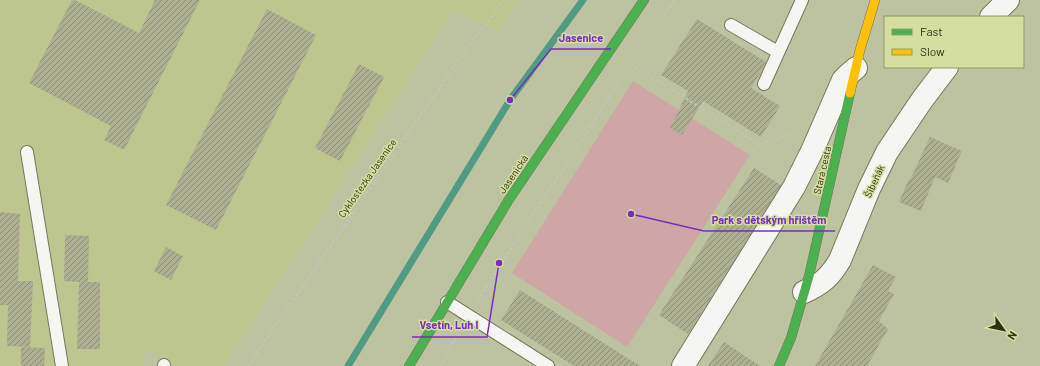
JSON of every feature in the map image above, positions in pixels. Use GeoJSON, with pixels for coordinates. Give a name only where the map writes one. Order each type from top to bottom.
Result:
{"type":"FeatureCollection","features":[{"type":"Feature","properties":{"kind":"street","name":"Jasenická"},"geometry":{"type":"LineString","coordinates":[[409,366],[446,302],[508,201],[644,0]]}},
{"type":"Feature","properties":{"kind":"street","name":"Stará cesta"},"geometry":{"type":"LineString","coordinates":[[779,366],[791,338],[809,276],[860,50],[875,0]]}},
{"type":"Feature","properties":{"kind":"street"},"geometry":{"type":"LineString","coordinates":[[992,16],[1008,0]]}},
{"type":"Feature","properties":{"kind":"street"},"geometry":{"type":"LineString","coordinates":[[683,366],[794,187],[843,80],[856,68]]}},
{"type":"Feature","properties":{"kind":"street","name":"Šibeňák"},"geometry":{"type":"LineString","coordinates":[[804,292],[818,286],[836,267],[869,189],[887,152],[922,100],[946,68]]}},
{"type":"Feature","properties":{"kind":"lane"},"geometry":{"type":"LineString","coordinates":[[764,84],[802,0]]}},
{"type":"Feature","properties":{"kind":"lane"},"geometry":{"type":"LineString","coordinates":[[731,25],[778,52]]}},
{"type":"Feature","properties":{"kind":"lane"},"geometry":{"type":"LineString","coordinates":[[27,152],[62,366]]}},
{"type":"Feature","properties":{"kind":"lane"},"geometry":{"type":"LineString","coordinates":[[446,302],[469,315],[548,366]]}},
{"type":"Feature","properties":{"kind":"path","name":"Cyklostezka Jasenice"},"geometry":{"type":"LineString","coordinates":[[248,366],[469,45],[488,23],[502,0]]}},
{"type":"Feature","properties":{"kind":"path"},"geometry":{"type":"LineString","coordinates":[[662,18],[675,0]]}},
{"type":"Feature","properties":{"kind":"path"},"geometry":{"type":"LineString","coordinates":[[634,59],[631,64],[760,144],[824,123]]}},
{"type":"Feature","properties":{"kind":"path"},"geometry":{"type":"LineString","coordinates":[[440,366],[469,315],[622,77]]}},
{"type":"Feature","properties":{"kind":"shaded area"},"geometry":{"type":"Polygon","coordinates":[[[0,0],[518,0],[498,31],[453,11],[224,366],[177,366],[145,349],[144,366],[0,366],[0,0]]]}},
{"type":"Feature","properties":{"kind":"shaded area"},"geometry":{"type":"Polygon","coordinates":[[[633,81],[750,155],[627,347],[512,273],[633,81]]]}},
{"type":"Feature","properties":{"kind":"building"},"geometry":{"type":"Polygon","coordinates":[[[72,0],[75,0],[139,33],[155,0],[200,0],[124,150],[104,140],[111,126],[29,83],[72,0]]]}},
{"type":"Feature","properties":{"kind":"building"},"geometry":{"type":"Polygon","coordinates":[[[267,9],[316,35],[216,230],[166,205],[267,9]]]}},
{"type":"Feature","properties":{"kind":"building"},"geometry":{"type":"Polygon","coordinates":[[[697,19],[766,62],[751,88],[780,106],[761,137],[703,101],[682,135],[670,128],[688,91],[661,75],[697,19]]]}},
{"type":"Feature","properties":{"kind":"building"},"geometry":{"type":"Polygon","coordinates":[[[359,64],[384,77],[340,161],[315,148],[359,64]]]}},
{"type":"Feature","properties":{"kind":"building"},"geometry":{"type":"Polygon","coordinates":[[[930,137],[962,151],[948,183],[935,177],[921,211],[899,202],[930,137]]]}},
{"type":"Feature","properties":{"kind":"building"},"geometry":{"type":"Polygon","coordinates":[[[754,168],[781,185],[688,334],[659,315],[754,168]]]}},
{"type":"Feature","properties":{"kind":"building"},"geometry":{"type":"Polygon","coordinates":[[[0,212],[20,214],[18,281],[33,281],[30,347],[7,346],[8,305],[0,305],[0,212]]]}},
{"type":"Feature","properties":{"kind":"building"},"geometry":{"type":"Polygon","coordinates":[[[65,235],[89,236],[88,282],[100,282],[100,349],[77,349],[79,282],[64,281],[65,235]]]}},
{"type":"Feature","properties":{"kind":"building"},"geometry":{"type":"Polygon","coordinates":[[[166,247],[183,256],[171,280],[154,271],[166,247]]]}},
{"type":"Feature","properties":{"kind":"building"},"geometry":{"type":"Polygon","coordinates":[[[873,265],[896,277],[888,291],[894,294],[879,321],[888,329],[867,366],[815,366],[873,265]]]}},
{"type":"Feature","properties":{"kind":"building"},"geometry":{"type":"Polygon","coordinates":[[[520,290],[640,366],[574,366],[501,320],[520,290]]]}},
{"type":"Feature","properties":{"kind":"building"},"geometry":{"type":"Polygon","coordinates":[[[724,342],[760,366],[708,366],[724,342]]]}},
{"type":"Feature","properties":{"kind":"building"},"geometry":{"type":"Polygon","coordinates":[[[21,347],[45,348],[44,366],[21,366],[21,347]]]}},
{"type":"Feature","properties":{"kind":"waterway"},"geometry":{"type":"LineString","coordinates":[[348,366],[510,100],[583,0]]}},
{"type":"Feature","properties":{"kind":"traffic: fast"},"geometry":{"type":"LineString","coordinates":[[409,366],[508,201],[644,0]]}},
{"type":"Feature","properties":{"kind":"traffic: fast"},"geometry":{"type":"LineString","coordinates":[[779,366],[791,338],[809,276],[850,93]]}},
{"type":"Feature","properties":{"kind":"traffic: slow"},"geometry":{"type":"LineString","coordinates":[[850,93],[860,50],[875,0]]}},
{"type":"Feature","properties":{"kind":"place","name":"Jasenice"},"geometry":{"type":"Point","coordinates":[510,100]}},
{"type":"Feature","properties":{"kind":"place","name":"Park s dětským hřištěm"},"geometry":{"type":"Point","coordinates":[631,214]}},
{"type":"Feature","properties":{"kind":"place","name":"Vsetín, Luh I"},"geometry":{"type":"Point","coordinates":[499,263]}}]}
